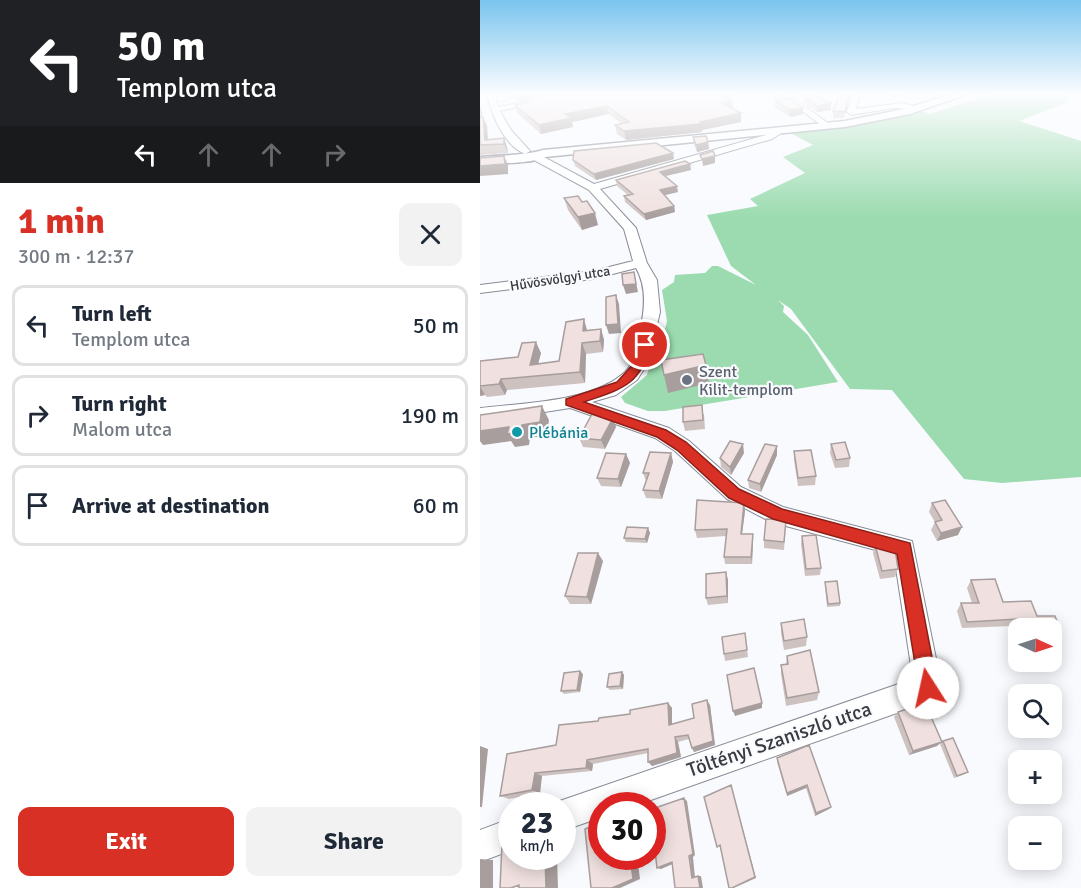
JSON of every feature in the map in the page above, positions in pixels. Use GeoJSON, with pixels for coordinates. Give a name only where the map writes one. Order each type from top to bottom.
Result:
{"type":"FeatureCollection","features":[{"type":"Feature","properties":{"kind":"main road"},"geometry":{"type":"LineString","coordinates":[[480,161],[521,154],[523,160],[540,156],[754,134]]}},
{"type":"Feature","properties":{"kind":"street"},"geometry":{"type":"LineString","coordinates":[[507,134],[521,154]]}},
{"type":"Feature","properties":{"kind":"street"},"geometry":{"type":"LineString","coordinates":[[593,188],[774,134]]}},
{"type":"Feature","properties":{"kind":"street"},"geometry":{"type":"LineString","coordinates":[[480,415],[571,402],[621,385],[640,363],[652,312],[650,279],[640,263],[630,228],[593,188],[540,156]]}},
{"type":"Feature","properties":{"kind":"street","name":"Hűvösvölgyi utca"},"geometry":{"type":"LineString","coordinates":[[480,290],[593,275],[640,263]]}},
{"type":"Feature","properties":{"kind":"street","name":"Töltényi Szaniszló utca"},"geometry":{"type":"LineString","coordinates":[[571,402],[662,433],[681,446],[734,493],[779,515],[904,548],[928,688],[576,810]]}},
{"type":"Feature","properties":{"kind":"street"},"geometry":{"type":"LineString","coordinates":[[480,846],[498,839]]}},
{"type":"Feature","properties":{"kind":"green space"},"geometry":{"type":"Polygon","coordinates":[[[793,134],[1061,134],[1081,141],[1081,477],[1002,483],[964,479],[892,390],[850,389],[791,309],[778,300],[784,306],[783,312],[808,335],[838,382],[665,411],[648,411],[625,403],[621,397],[647,375],[650,363],[661,346],[667,321],[662,290],[674,282],[675,275],[705,273],[712,266],[718,266],[756,285],[731,266],[707,215],[758,206],[750,199],[805,173],[783,157],[813,145],[793,134]]]}},
{"type":"Feature","properties":{"kind":"building"},"geometry":{"type":"Polygon","coordinates":[[[480,134],[485,134],[485,140],[504,138],[504,144],[480,145],[480,134]]]}},
{"type":"Feature","properties":{"kind":"building"},"geometry":{"type":"Polygon","coordinates":[[[706,136],[708,142],[696,145],[693,137],[706,136]]]}},
{"type":"Feature","properties":{"kind":"building"},"geometry":{"type":"Polygon","coordinates":[[[656,143],[673,153],[594,174],[573,160],[574,151],[656,143]]]}},
{"type":"Feature","properties":{"kind":"building"},"geometry":{"type":"Polygon","coordinates":[[[713,151],[715,156],[702,159],[700,155],[713,151]]]}},
{"type":"Feature","properties":{"kind":"building"},"geometry":{"type":"Polygon","coordinates":[[[504,156],[505,164],[480,166],[480,158],[504,156]]]}},
{"type":"Feature","properties":{"kind":"building"},"geometry":{"type":"Polygon","coordinates":[[[685,161],[690,164],[660,172],[677,186],[660,190],[674,206],[644,214],[624,196],[633,194],[616,180],[685,161]]]}},
{"type":"Feature","properties":{"kind":"building"},"geometry":{"type":"Polygon","coordinates":[[[578,196],[582,202],[587,201],[595,213],[578,217],[564,198],[578,196]]]}},
{"type":"Feature","properties":{"kind":"building"},"geometry":{"type":"Polygon","coordinates":[[[634,272],[636,284],[623,285],[622,274],[634,272]]]}},
{"type":"Feature","properties":{"kind":"building"},"geometry":{"type":"Polygon","coordinates":[[[616,295],[618,324],[606,325],[606,297],[616,295]]]}},
{"type":"Feature","properties":{"kind":"building"},"geometry":{"type":"Polygon","coordinates":[[[584,319],[583,331],[601,329],[600,341],[582,343],[580,372],[501,379],[499,384],[480,386],[480,361],[518,357],[522,343],[536,342],[530,365],[559,361],[566,322],[584,319]]]}},
{"type":"Feature","properties":{"kind":"building"},"geometry":{"type":"Polygon","coordinates":[[[703,354],[706,365],[664,375],[661,360],[703,354]]]}},
{"type":"Feature","properties":{"kind":"building"},"geometry":{"type":"Polygon","coordinates":[[[702,405],[703,420],[683,422],[683,407],[702,405]]]}},
{"type":"Feature","properties":{"kind":"building"},"geometry":{"type":"Polygon","coordinates":[[[542,406],[540,422],[522,425],[521,432],[507,434],[509,427],[480,431],[480,415],[542,406]]]}},
{"type":"Feature","properties":{"kind":"building"},"geometry":{"type":"Polygon","coordinates":[[[592,414],[613,418],[601,440],[579,438],[592,414]]]}},
{"type":"Feature","properties":{"kind":"building"},"geometry":{"type":"Polygon","coordinates":[[[730,441],[743,444],[730,467],[720,458],[730,441]]]}},
{"type":"Feature","properties":{"kind":"building"},"geometry":{"type":"Polygon","coordinates":[[[845,442],[850,458],[836,460],[831,444],[845,442]]]}},
{"type":"Feature","properties":{"kind":"building"},"geometry":{"type":"Polygon","coordinates":[[[765,444],[777,446],[760,484],[748,480],[765,444]]]}},
{"type":"Feature","properties":{"kind":"building"},"geometry":{"type":"Polygon","coordinates":[[[811,450],[816,476],[798,478],[794,451],[811,450]]]}},
{"type":"Feature","properties":{"kind":"building"},"geometry":{"type":"Polygon","coordinates":[[[650,452],[671,453],[659,491],[643,490],[649,473],[643,473],[650,452]]]}},
{"type":"Feature","properties":{"kind":"building"},"geometry":{"type":"Polygon","coordinates":[[[606,453],[626,454],[618,479],[597,478],[606,453]]]}},
{"type":"Feature","properties":{"kind":"building"},"geometry":{"type":"Polygon","coordinates":[[[697,500],[744,503],[741,534],[753,534],[751,557],[724,557],[727,529],[695,530],[697,500]]]}},
{"type":"Feature","properties":{"kind":"building"},"geometry":{"type":"Polygon","coordinates":[[[945,500],[962,527],[941,533],[935,522],[942,520],[932,503],[945,500]]]}},
{"type":"Feature","properties":{"kind":"building"},"geometry":{"type":"Polygon","coordinates":[[[766,519],[786,520],[784,542],[764,540],[766,519]]]}},
{"type":"Feature","properties":{"kind":"building"},"geometry":{"type":"Polygon","coordinates":[[[627,527],[648,528],[645,539],[624,538],[627,527]]]}},
{"type":"Feature","properties":{"kind":"building"},"geometry":{"type":"Polygon","coordinates":[[[816,535],[821,568],[806,569],[802,536],[816,535]]]}},
{"type":"Feature","properties":{"kind":"building"},"geometry":{"type":"Polygon","coordinates":[[[875,545],[895,549],[898,569],[882,571],[875,545]]]}},
{"type":"Feature","properties":{"kind":"building"},"geometry":{"type":"Polygon","coordinates":[[[578,553],[598,553],[587,597],[565,596],[578,553]]]}},
{"type":"Feature","properties":{"kind":"building"},"geometry":{"type":"Polygon","coordinates":[[[726,572],[727,596],[706,598],[706,574],[726,572]]]}},
{"type":"Feature","properties":{"kind":"building"},"geometry":{"type":"Polygon","coordinates":[[[995,579],[1003,602],[1031,601],[1037,616],[1055,616],[1056,618],[1008,618],[967,622],[961,603],[979,603],[971,580],[995,579]]]}},
{"type":"Feature","properties":{"kind":"building"},"geometry":{"type":"Polygon","coordinates":[[[837,581],[840,603],[828,604],[825,582],[837,581]]]}},
{"type":"Feature","properties":{"kind":"building"},"geometry":{"type":"Polygon","coordinates":[[[804,619],[807,637],[784,641],[781,623],[804,619]]]}},
{"type":"Feature","properties":{"kind":"building"},"geometry":{"type":"Polygon","coordinates":[[[745,633],[747,650],[724,654],[722,637],[745,633]]]}},
{"type":"Feature","properties":{"kind":"building"},"geometry":{"type":"Polygon","coordinates":[[[810,650],[819,692],[787,698],[781,665],[788,664],[787,656],[810,650]]]}},
{"type":"Feature","properties":{"kind":"building"},"geometry":{"type":"Polygon","coordinates":[[[754,668],[762,703],[733,711],[727,675],[754,668]]]}},
{"type":"Feature","properties":{"kind":"building"},"geometry":{"type":"Polygon","coordinates":[[[580,671],[577,690],[561,691],[564,673],[580,671]]]}},
{"type":"Feature","properties":{"kind":"building"},"geometry":{"type":"Polygon","coordinates":[[[622,672],[620,686],[607,687],[609,674],[622,672]]]}},
{"type":"Feature","properties":{"kind":"building"},"geometry":{"type":"Polygon","coordinates":[[[707,700],[713,741],[692,748],[688,735],[675,737],[677,753],[648,762],[648,749],[587,760],[586,768],[535,773],[532,790],[501,792],[507,754],[556,745],[559,725],[598,721],[599,718],[630,714],[630,710],[668,703],[669,725],[694,718],[692,704],[707,700]]]}},
{"type":"Feature","properties":{"kind":"building"},"geometry":{"type":"Polygon","coordinates":[[[925,703],[942,742],[913,751],[898,712],[925,703]]]}},
{"type":"Feature","properties":{"kind":"building"},"geometry":{"type":"Polygon","coordinates":[[[953,738],[968,772],[957,776],[943,741],[953,738]]]}},
{"type":"Feature","properties":{"kind":"building"},"geometry":{"type":"Polygon","coordinates":[[[809,745],[831,807],[816,813],[807,785],[787,793],[777,758],[809,745]]]}},
{"type":"Feature","properties":{"kind":"building"},"geometry":{"type":"Polygon","coordinates":[[[731,785],[755,877],[729,888],[720,845],[717,847],[704,797],[731,785]]]}},
{"type":"Feature","properties":{"kind":"building"},"geometry":{"type":"Polygon","coordinates":[[[684,798],[693,854],[689,856],[692,878],[698,876],[700,888],[675,888],[672,862],[666,864],[666,804],[684,798]]]}},
{"type":"Feature","properties":{"kind":"building"},"geometry":{"type":"Polygon","coordinates":[[[588,828],[588,858],[585,829],[588,828]]]}},
{"type":"Feature","properties":{"kind":"building"},"geometry":{"type":"Polygon","coordinates":[[[501,870],[545,870],[546,888],[519,888],[519,885],[500,888],[501,870]]]}},
{"type":"Feature","properties":{"kind":"building"},"geometry":{"type":"Polygon","coordinates":[[[589,870],[632,870],[633,879],[612,888],[591,888],[589,870]]]}},
{"type":"Feature","properties":{"kind":"place","name":"Szent Kilit-templom"},"geometry":{"type":"Point","coordinates":[687,380]}},
{"type":"Feature","properties":{"kind":"place","name":"Plébánia"},"geometry":{"type":"Point","coordinates":[517,432]}},
{"type":"Feature","properties":{"kind":"route"},"geometry":{"type":"LineString","coordinates":[[645,345],[640,363],[621,385],[609,391],[571,402],[662,433],[681,446],[734,493],[779,515],[904,548],[928,688]]}}]}
